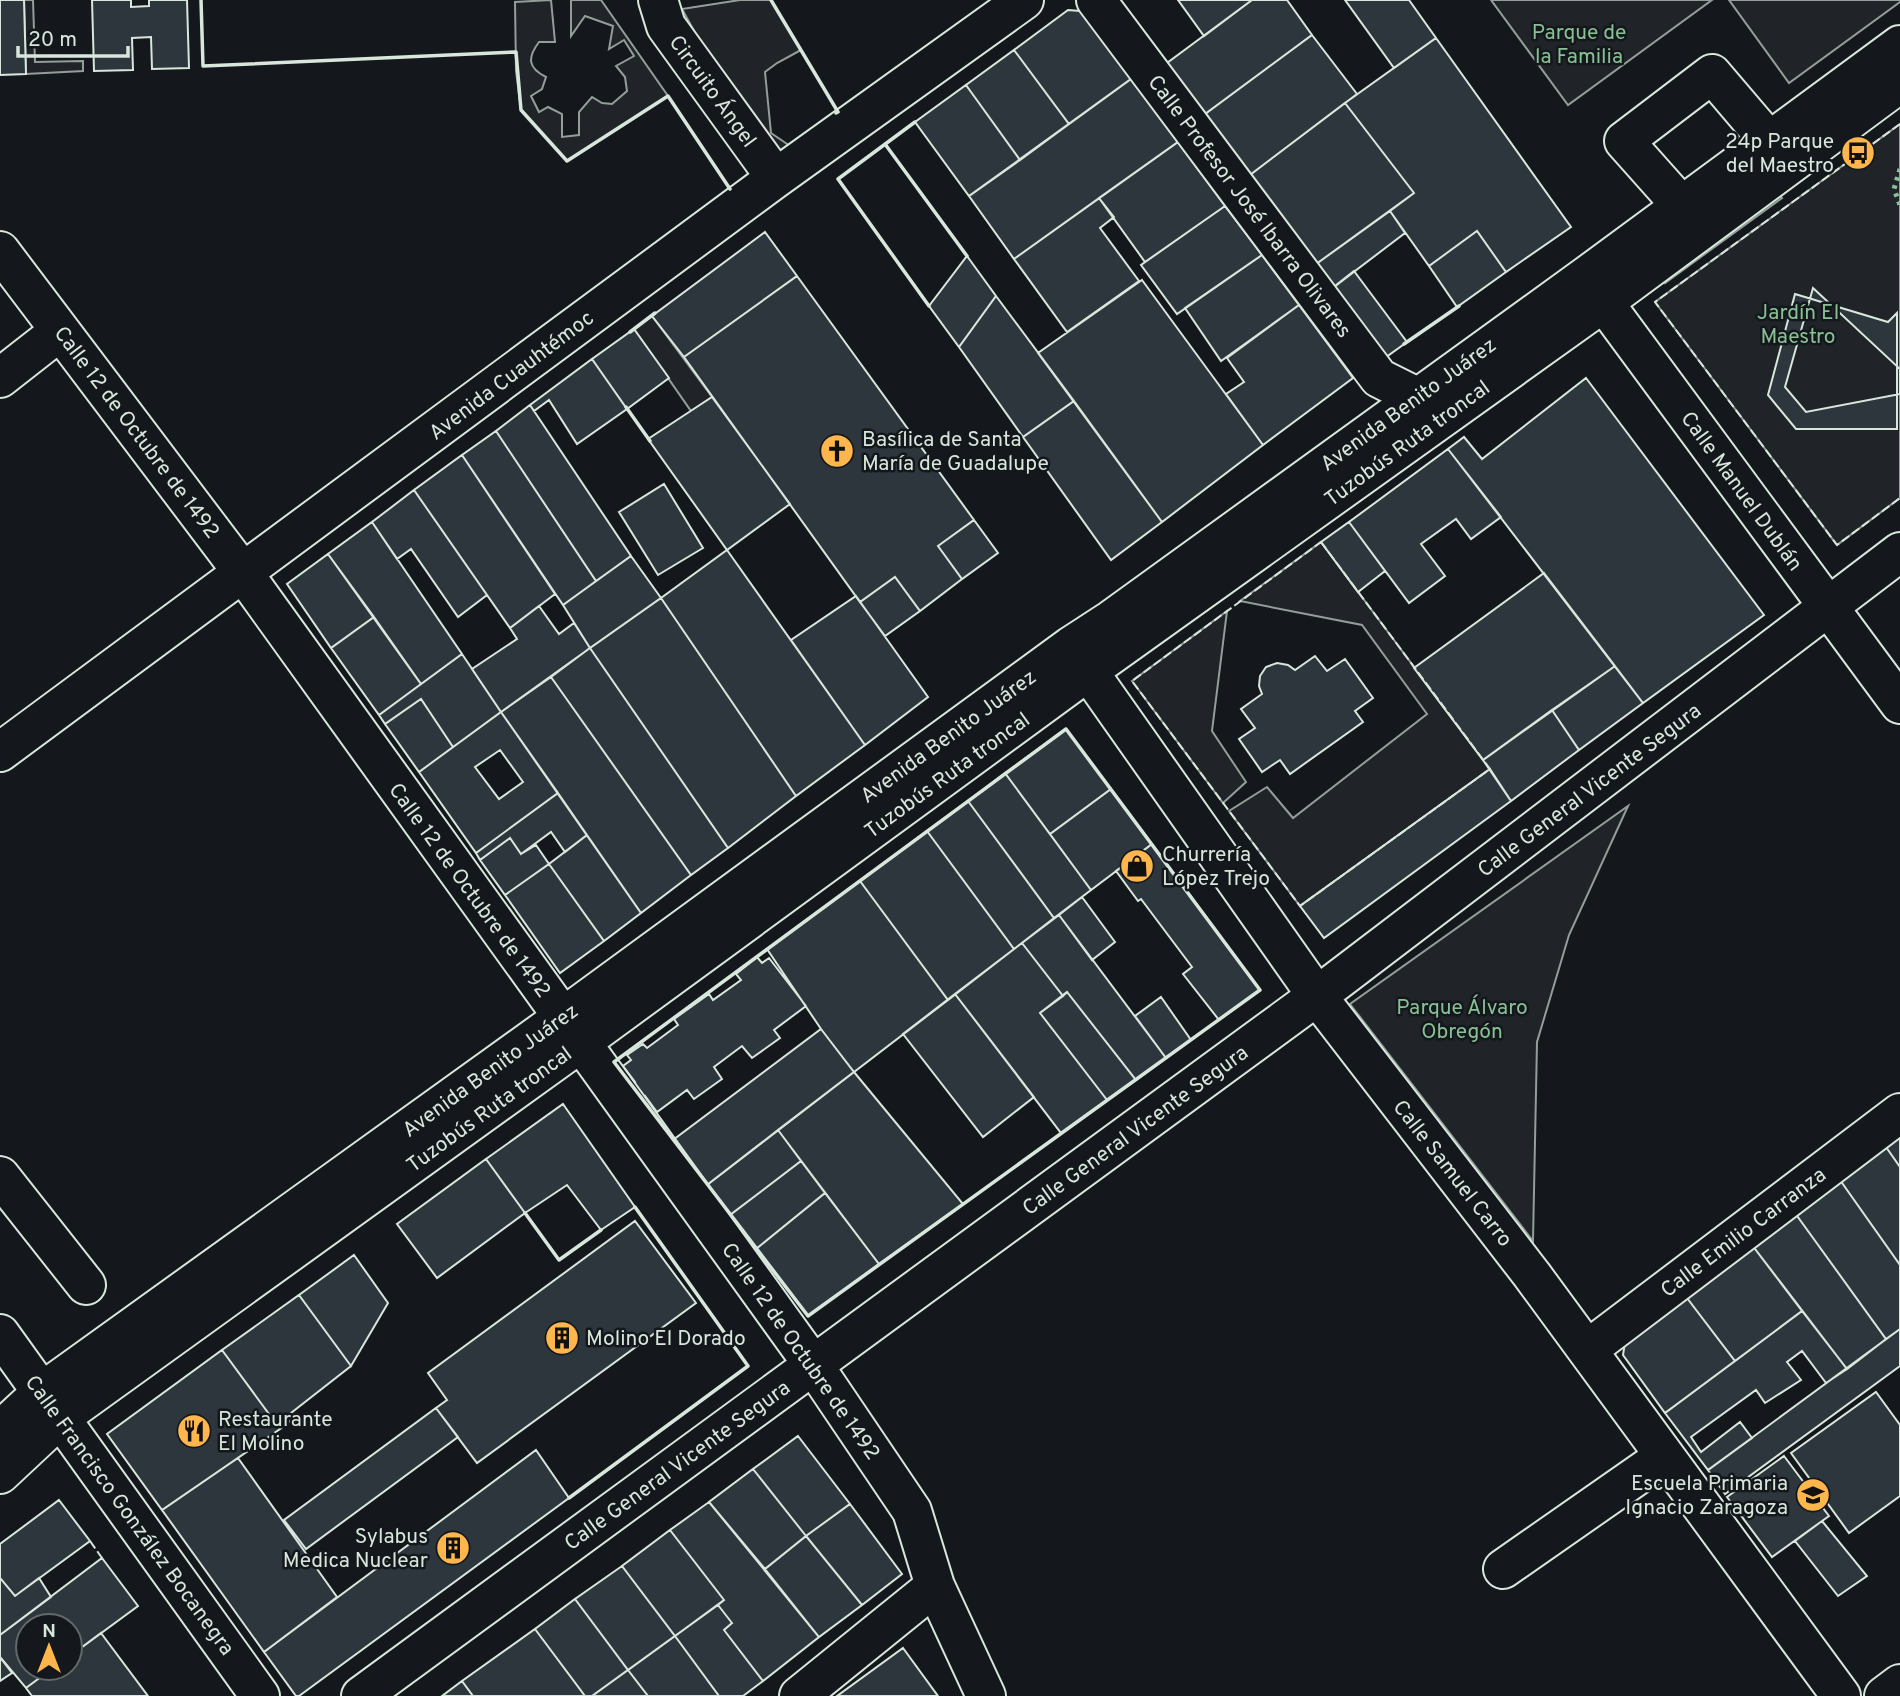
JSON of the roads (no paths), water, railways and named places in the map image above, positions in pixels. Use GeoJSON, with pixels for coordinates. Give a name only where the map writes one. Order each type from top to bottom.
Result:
{"type":"FeatureCollection","features":[{"type":"Feature","properties":{"kind":"street","name":"Circuito Ángel"},"geometry":{"type":"LineString","coordinates":[[658,0],[666,26],[776,178]]}},
{"type":"Feature","properties":{"kind":"street","name":"Avenida Cuauhtémoc"},"geometry":{"type":"LineString","coordinates":[[0,752],[776,178],[1024,0]]}},
{"type":"Feature","properties":{"kind":"street","name":"Calle Profesor José Ibarra Olivares"},"geometry":{"type":"LineString","coordinates":[[1096,0],[1379,378],[1417,397]]}},
{"type":"Feature","properties":{"kind":"street","name":"Avenida Benito Juárez"},"geometry":{"type":"LineString","coordinates":[[0,1432],[51,1405],[1079,659],[1111,620],[1417,397],[1594,289],[1681,205],[1900,45]]}},
{"type":"Feature","properties":{"kind":"street"},"geometry":{"type":"LineString","coordinates":[[1681,205],[1624,141],[1712,74],[1769,141]]}},
{"type":"Feature","properties":{"kind":"street","name":"Tuzobús Ruta troncal"},"geometry":{"type":"LineString","coordinates":[[1079,659],[1594,289],[1900,83]]}},
{"type":"Feature","properties":{"kind":"street","name":"Calle 12 de Octubre de 1492"},"geometry":{"type":"LineString","coordinates":[[0,251],[244,574],[814,1366],[912,1511],[935,1586],[986,1696]]}},
{"type":"Feature","properties":{"kind":"street","name":"Calle Manuel Dublán"},"geometry":{"type":"LineString","coordinates":[[1594,289],[1900,704]]}},
{"type":"Feature","properties":{"kind":"street"},"geometry":{"type":"LineString","coordinates":[[0,378],[60,331]]}},
{"type":"Feature","properties":{"kind":"street","name":"Calle General Vicente Segura"},"geometry":{"type":"LineString","coordinates":[[361,1696],[1317,996],[1900,552]]}},
{"type":"Feature","properties":{"kind":"street","name":"Calle Samuel Carro"},"geometry":{"type":"LineString","coordinates":[[1079,659],[1317,996],[1532,1275],[1841,1696]]}},
{"type":"Feature","properties":{"kind":"street","name":"Calle Emilio Carranza"},"geometry":{"type":"LineString","coordinates":[[1587,1350],[1900,1113]]}},
{"type":"Feature","properties":{"kind":"street"},"geometry":{"type":"LineString","coordinates":[[3,1186],[86,1285]]}},
{"type":"Feature","properties":{"kind":"street","name":"Calle Francisco González Bocanegra"},"geometry":{"type":"LineString","coordinates":[[0,1334],[260,1696]]}},
{"type":"Feature","properties":{"kind":"street"},"geometry":{"type":"LineString","coordinates":[[0,1474],[51,1405]]}},
{"type":"Feature","properties":{"kind":"street"},"geometry":{"type":"LineString","coordinates":[[1503,1569],[1665,1456]]}},
{"type":"Feature","properties":{"kind":"street"},"geometry":{"type":"LineString","coordinates":[[799,1696],[935,1586]]}},
{"type":"Feature","properties":{"kind":"street"},"geometry":{"type":"LineString","coordinates":[[1884,1696],[1900,1684]]}},
{"type":"Feature","properties":{"kind":"place","name":"24p Parque del Maestro"},"geometry":{"type":"Point","coordinates":[1858,153]}},
{"type":"Feature","properties":{"kind":"place","name":"Basílica de Santa María de Guadalupe"},"geometry":{"type":"Point","coordinates":[837,451]}},
{"type":"Feature","properties":{"kind":"place","name":"Churrería López Trejo"},"geometry":{"type":"Point","coordinates":[1137,866]}},
{"type":"Feature","properties":{"kind":"place","name":"Molino El Dorado"},"geometry":{"type":"Point","coordinates":[562,1338]}},
{"type":"Feature","properties":{"kind":"place","name":"Restaurante El Molino"},"geometry":{"type":"Point","coordinates":[194,1431]}},
{"type":"Feature","properties":{"kind":"place","name":"Escuela Primaria Ignacio Zaragoza"},"geometry":{"type":"Point","coordinates":[1813,1495]}},
{"type":"Feature","properties":{"kind":"place","name":"Sylabus Medica Nuclear"},"geometry":{"type":"Point","coordinates":[453,1548]}},
{"type":"Feature","properties":{"kind":"park label","name":"Parque de la Familia"},"geometry":{"type":"Point","coordinates":[1579,44]}},
{"type":"Feature","properties":{"kind":"park label","name":"Jardín El Maestro"},"geometry":{"type":"Point","coordinates":[1798,324]}},
{"type":"Feature","properties":{"kind":"park label","name":"Parque Álvaro Obregón"},"geometry":{"type":"Point","coordinates":[1462,1019]}}]}
